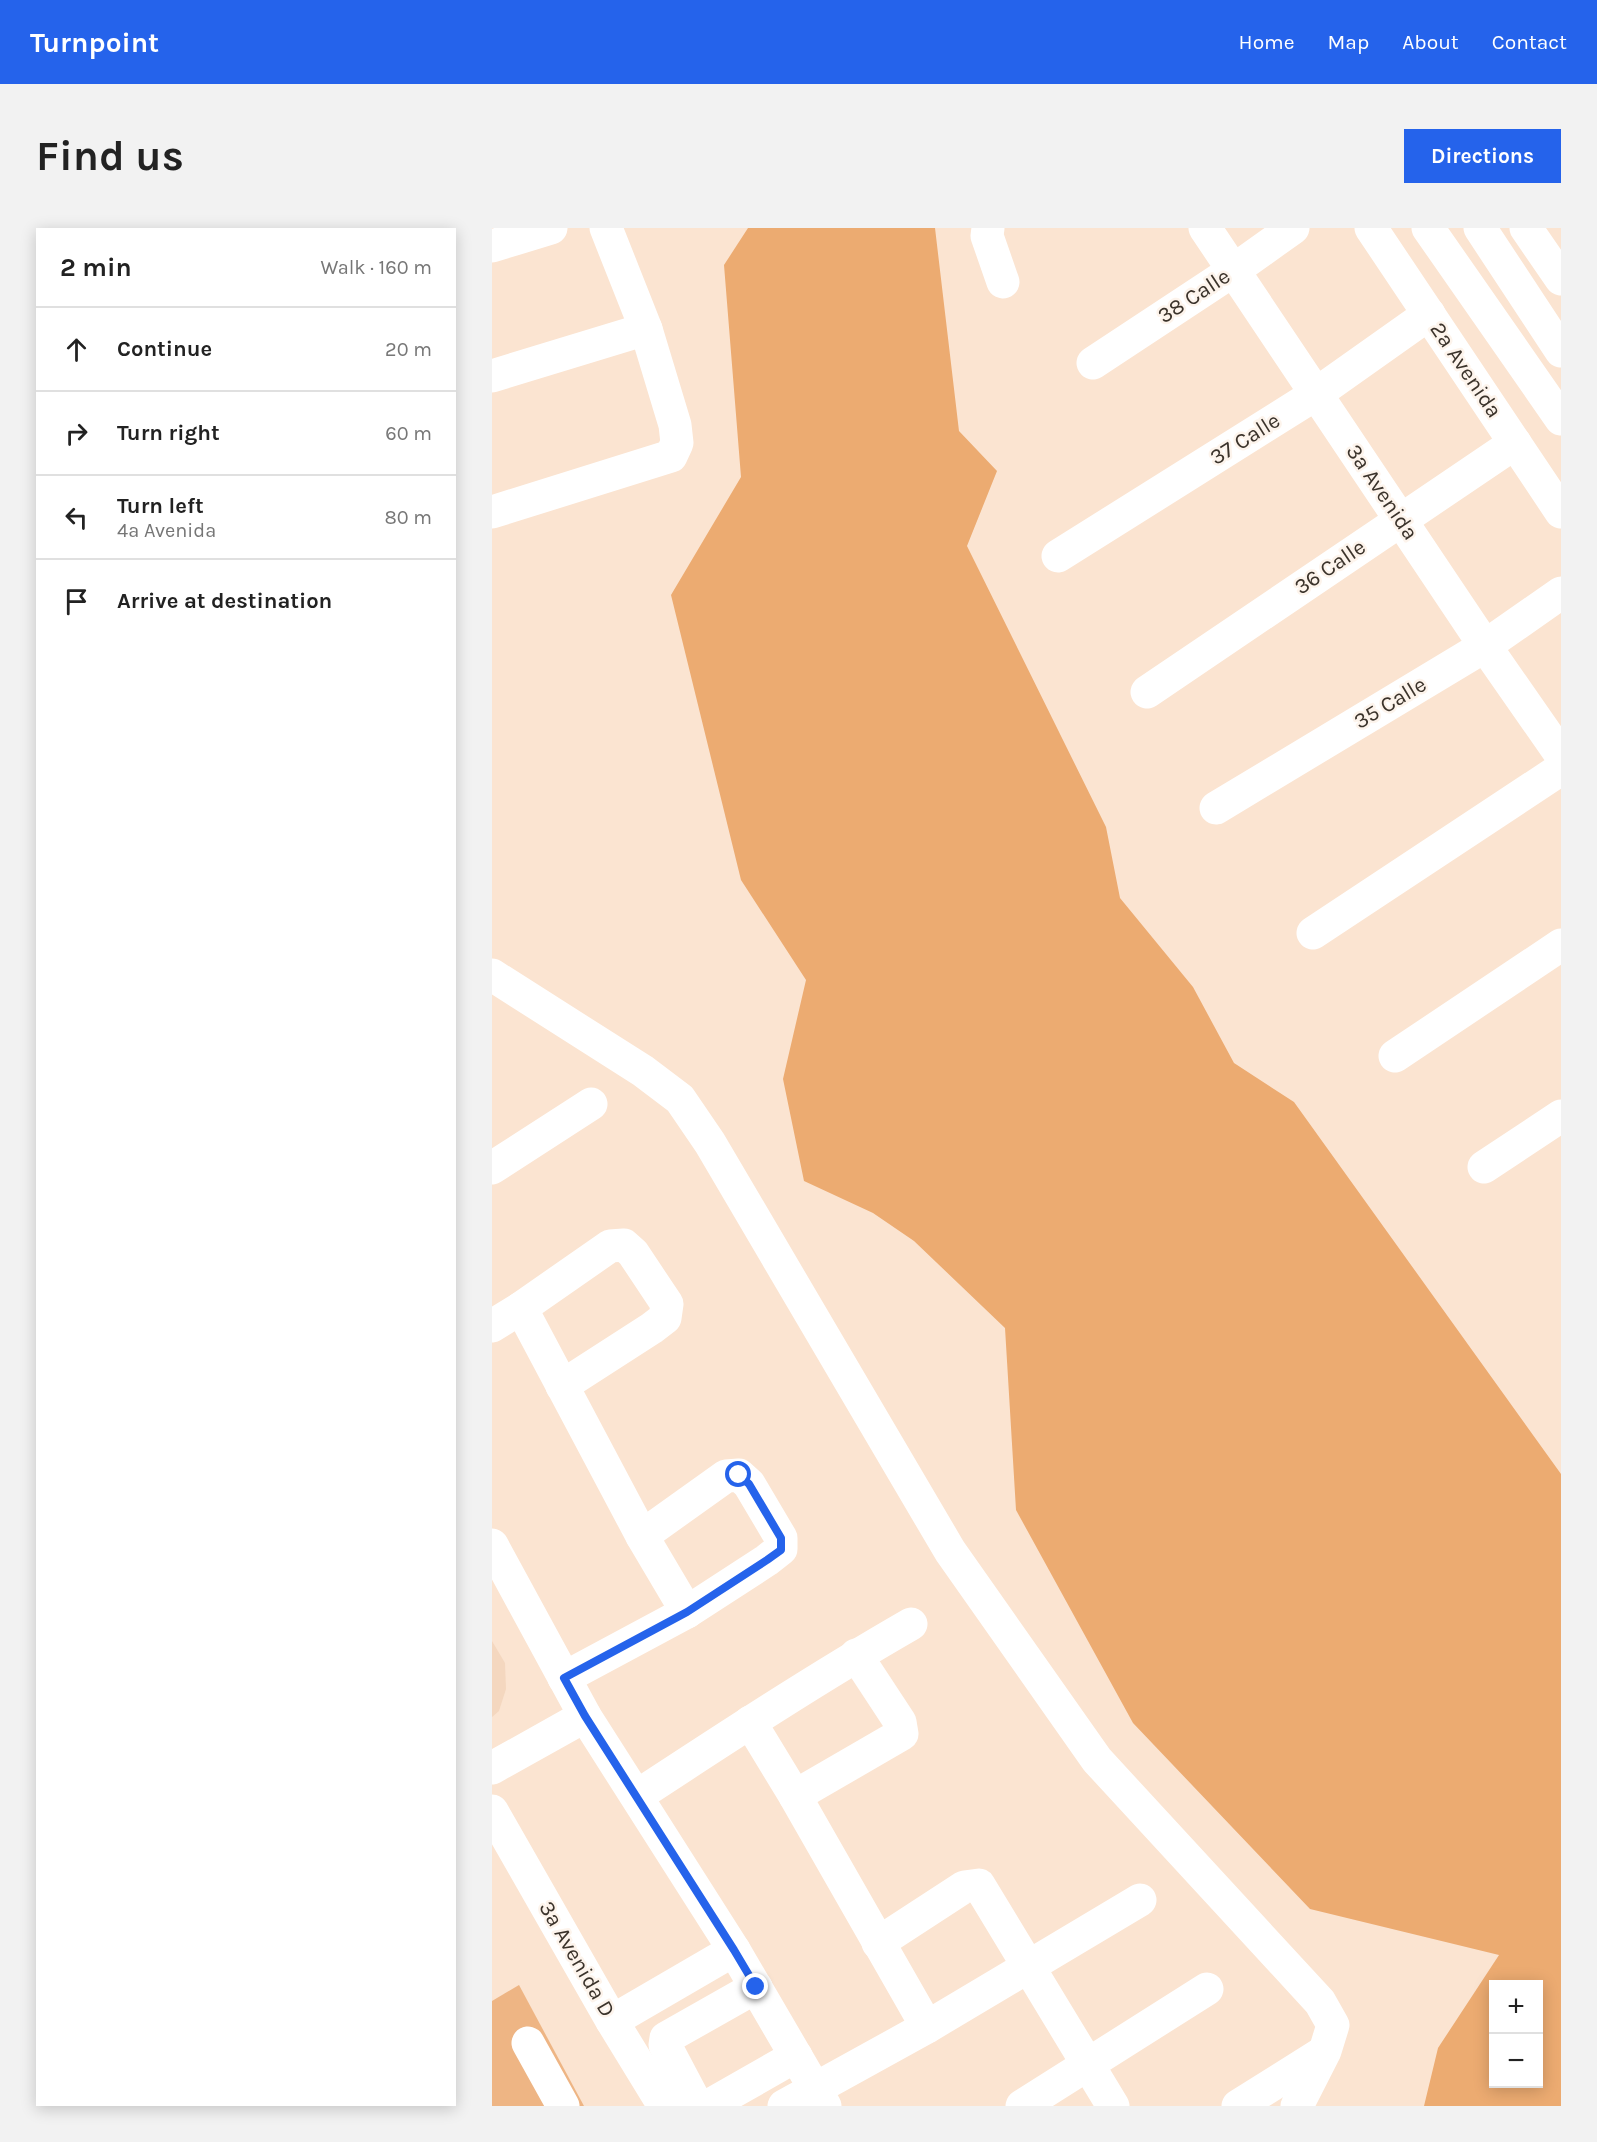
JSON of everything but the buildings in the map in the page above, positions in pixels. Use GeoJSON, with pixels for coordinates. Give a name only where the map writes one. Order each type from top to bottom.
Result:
{"type":"FeatureCollection","features":[{"type":"Feature","properties":{"kind":"street"},"geometry":{"type":"LineString","coordinates":[[492,246],[550,228]]}},
{"type":"Feature","properties":{"kind":"street"},"geometry":{"type":"LineString","coordinates":[[492,512],[671,456],[677,442],[675,425],[646,328],[606,228]]}},
{"type":"Feature","properties":{"kind":"street"},"geometry":{"type":"LineString","coordinates":[[988,228],[987,236],[1002,282]]}},
{"type":"Feature","properties":{"kind":"street","name":"3a Avenida"},"geometry":{"type":"LineString","coordinates":[[1205,228],[1485,646],[1561,755]]}},
{"type":"Feature","properties":{"kind":"street","name":"38 Calle"},"geometry":{"type":"LineString","coordinates":[[1093,363],[1234,270],[1293,228]]}},
{"type":"Feature","properties":{"kind":"street","name":"2a Avenida"},"geometry":{"type":"LineString","coordinates":[[1371,228],[1561,512]]}},
{"type":"Feature","properties":{"kind":"street"},"geometry":{"type":"LineString","coordinates":[[1428,228],[1561,419]]}},
{"type":"Feature","properties":{"kind":"street"},"geometry":{"type":"LineString","coordinates":[[1480,228],[1561,351]]}},
{"type":"Feature","properties":{"kind":"street"},"geometry":{"type":"LineString","coordinates":[[1526,228],[1561,279]]}},
{"type":"Feature","properties":{"kind":"street","name":"37 Calle"},"geometry":{"type":"LineString","coordinates":[[1058,556],[1316,394],[1428,314]]}},
{"type":"Feature","properties":{"kind":"street"},"geometry":{"type":"LineString","coordinates":[[492,376],[646,328]]}},
{"type":"Feature","properties":{"kind":"street","name":"36 Calle"},"geometry":{"type":"LineString","coordinates":[[1146,692],[1515,443]]}},
{"type":"Feature","properties":{"kind":"street","name":"35 Calle"},"geometry":{"type":"LineString","coordinates":[[1216,808],[1485,646],[1561,593]]}},
{"type":"Feature","properties":{"kind":"street"},"geometry":{"type":"LineString","coordinates":[[1313,933],[1561,769]]}},
{"type":"Feature","properties":{"kind":"street"},"geometry":{"type":"LineString","coordinates":[[1395,1056],[1561,945]]}},
{"type":"Feature","properties":{"kind":"street"},"geometry":{"type":"LineString","coordinates":[[492,975],[643,1071],[680,1099],[710,1143],[950,1551],[1097,1760],[1320,2002],[1334,2025],[1325,2051],[1297,2106]]}},
{"type":"Feature","properties":{"kind":"street"},"geometry":{"type":"LineString","coordinates":[[494,1164],[591,1104]]}},
{"type":"Feature","properties":{"kind":"street"},"geometry":{"type":"LineString","coordinates":[[1484,1167],[1561,1116]]}},
{"type":"Feature","properties":{"kind":"street"},"geometry":{"type":"LineString","coordinates":[[492,1326],[610,1246],[624,1245],[633,1253],[667,1304],[665,1318],[562,1386]]}},
{"type":"Feature","properties":{"kind":"street"},"geometry":{"type":"LineString","coordinates":[[521,1308],[642,1536],[687,1612]]}},
{"type":"Feature","properties":{"kind":"street"},"geometry":{"type":"LineString","coordinates":[[564,1678],[687,1612],[781,1550],[781,1538],[749,1484],[739,1475],[726,1476],[642,1536]]}},
{"type":"Feature","properties":{"kind":"street"},"geometry":{"type":"LineString","coordinates":[[492,1545],[585,1716],[734,1950],[820,2097]]}},
{"type":"Feature","properties":{"kind":"street"},"geometry":{"type":"LineString","coordinates":[[637,1797],[856,1655],[911,1624]]}},
{"type":"Feature","properties":{"kind":"street"},"geometry":{"type":"LineString","coordinates":[[795,1796],[902,1734],[900,1722],[856,1655]]}},
{"type":"Feature","properties":{"kind":"street"},"geometry":{"type":"LineString","coordinates":[[492,1768],[585,1716]]}},
{"type":"Feature","properties":{"kind":"street"},"geometry":{"type":"LineString","coordinates":[[750,1722],[927,2026]]}},
{"type":"Feature","properties":{"kind":"street","name":"3a Avenida D"},"geometry":{"type":"LineString","coordinates":[[492,1811],[664,2106]]}},
{"type":"Feature","properties":{"kind":"street"},"geometry":{"type":"LineString","coordinates":[[878,1943],[964,1887],[979,1884],[1113,2106]]}},
{"type":"Feature","properties":{"kind":"street"},"geometry":{"type":"LineString","coordinates":[[784,2106],[820,2097],[927,2026],[1140,1900]]}},
{"type":"Feature","properties":{"kind":"street"},"geometry":{"type":"LineString","coordinates":[[612,2020],[734,1950]]}},
{"type":"Feature","properties":{"kind":"street"},"geometry":{"type":"LineString","coordinates":[[756,1987],[666,2038],[665,2045],[693,2098],[699,2104],[707,2106],[796,2056]]}},
{"type":"Feature","properties":{"kind":"street"},"geometry":{"type":"LineString","coordinates":[[1022,2106],[1207,1989]]}},
{"type":"Feature","properties":{"kind":"street"},"geometry":{"type":"LineString","coordinates":[[528,2043],[563,2106]]}},
{"type":"Feature","properties":{"kind":"street"},"geometry":{"type":"LineString","coordinates":[[1238,2106],[1325,2051]]}},
{"type":"Feature","properties":{"kind":"shaded area"},"geometry":{"type":"Polygon","coordinates":[[[748,228],[935,228],[959,431],[997,471],[967,546],[1106,827],[1120,898],[1193,987],[1234,1063],[1294,1102],[1561,1474],[1561,2106],[1424,2106],[1438,2048],[1499,1955],[1310,1909],[1133,1723],[1016,1510],[1005,1328],[914,1241],[873,1213],[804,1181],[783,1079],[806,980],[741,880],[671,595],[741,477],[724,265],[748,228]]]}},
{"type":"Feature","properties":{"kind":"shaded area"},"geometry":{"type":"Polygon","coordinates":[[[492,1641],[505,1663],[506,1689],[499,1711],[492,1717],[492,1641]]]}},
{"type":"Feature","properties":{"kind":"shaded area"},"geometry":{"type":"Polygon","coordinates":[[[519,1985],[584,2106],[492,2106],[492,2001],[519,1985]]]}},
{"type":"Feature","properties":{"kind":"route"},"geometry":{"type":"LineString","coordinates":[[739,1475],[749,1484],[781,1538],[781,1550],[687,1612],[564,1678],[585,1716],[756,1987]]}}]}
